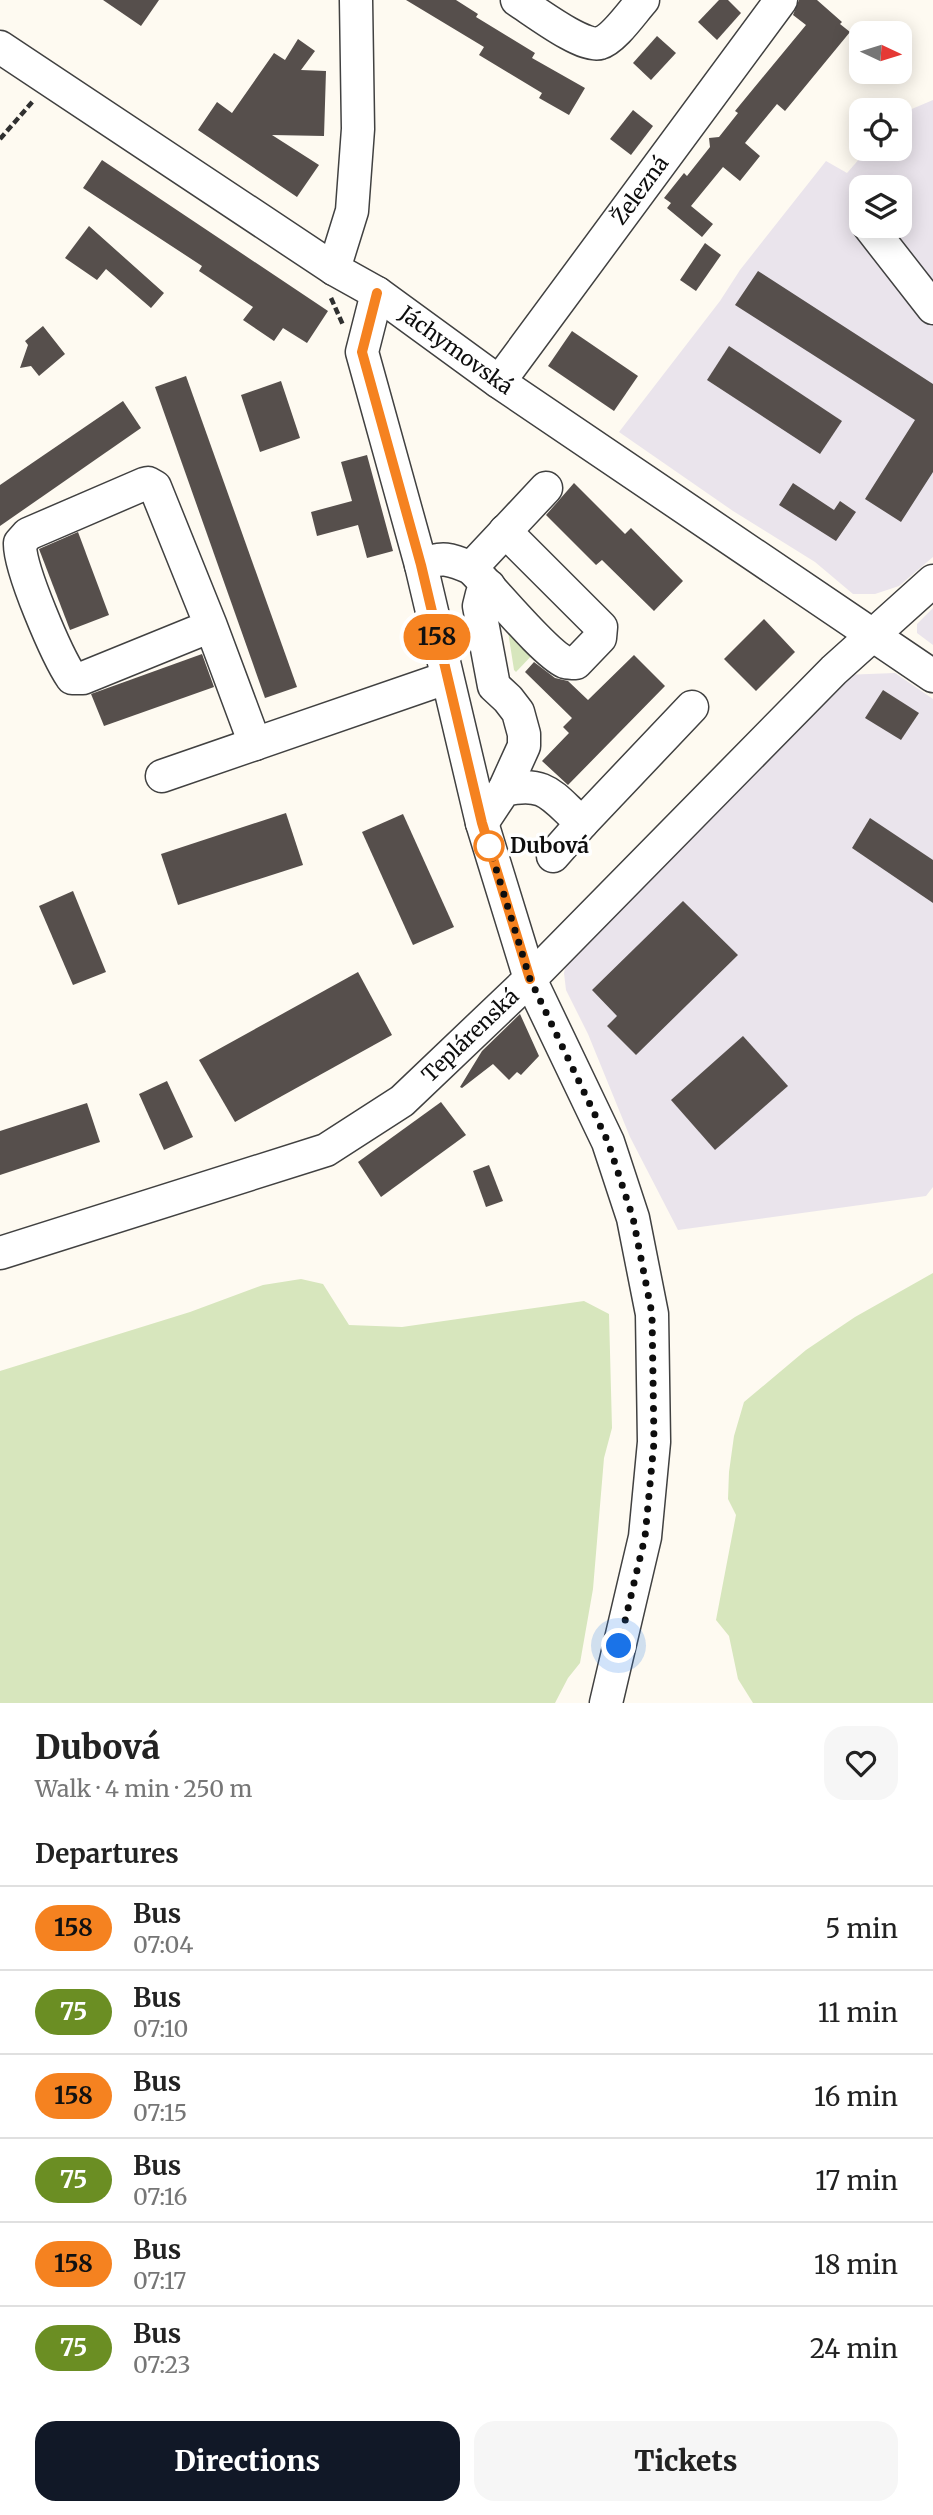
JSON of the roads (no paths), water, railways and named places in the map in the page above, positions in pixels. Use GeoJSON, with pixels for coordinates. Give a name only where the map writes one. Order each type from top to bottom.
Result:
{"type":"FeatureCollection","features":[{"type":"Feature","properties":{"kind":"street"},"geometry":{"type":"LineString","coordinates":[[331,281],[352,211],[358,130],[356,0]]}},
{"type":"Feature","properties":{"kind":"street"},"geometry":{"type":"LineString","coordinates":[[517,0],[585,43],[599,44],[610,37],[643,0]]}},
{"type":"Feature","properties":{"kind":"street","name":"Železná"},"geometry":{"type":"LineString","coordinates":[[499,382],[781,0]]}},
{"type":"Feature","properties":{"kind":"street","name":"Jáchymovská"},"geometry":{"type":"LineString","coordinates":[[0,47],[331,281],[377,293],[499,382],[933,676]]}},
{"type":"Feature","properties":{"kind":"street"},"geometry":{"type":"LineString","coordinates":[[878,238],[933,308]]}},
{"type":"Feature","properties":{"kind":"street"},"geometry":{"type":"LineString","coordinates":[[377,293],[362,352],[421,565],[482,823],[530,979],[608,1142],[633,1218],[652,1314],[654,1442],[645,1537],[606,1703]]}},
{"type":"Feature","properties":{"kind":"street"},"geometry":{"type":"LineString","coordinates":[[211,626],[83,678],[72,678],[61,662],[33,594],[20,543],[28,534],[149,483],[155,487],[211,626],[255,744]]}},
{"type":"Feature","properties":{"kind":"street"},"geometry":{"type":"LineString","coordinates":[[546,488],[505,531],[480,577],[482,594],[479,606],[494,686],[518,712],[533,777],[582,823]]}},
{"type":"Feature","properties":{"kind":"street"},"geometry":{"type":"LineString","coordinates":[[421,565],[437,558],[480,577],[542,643],[566,663],[576,663],[600,638],[601,627],[505,531]]}},
{"type":"Feature","properties":{"kind":"street","name":"Teplárenská"},"geometry":{"type":"LineString","coordinates":[[0,1253],[326,1150],[402,1101],[530,979],[834,670],[933,581]]}},
{"type":"Feature","properties":{"kind":"street"},"geometry":{"type":"LineString","coordinates":[[162,776],[446,678]]}},
{"type":"Feature","properties":{"kind":"street"},"geometry":{"type":"LineString","coordinates":[[552,856],[692,707]]}},
{"type":"Feature","properties":{"kind":"street"},"geometry":{"type":"LineString","coordinates":[[482,823],[505,790],[524,746]]}},
{"type":"Feature","properties":{"kind":"street"},"geometry":{"type":"LineString","coordinates":[[505,790],[527,786],[541,787]]}},
{"type":"Feature","properties":{"kind":"place","name":"Dubová"},"geometry":{"type":"Point","coordinates":[489,846]}}]}
